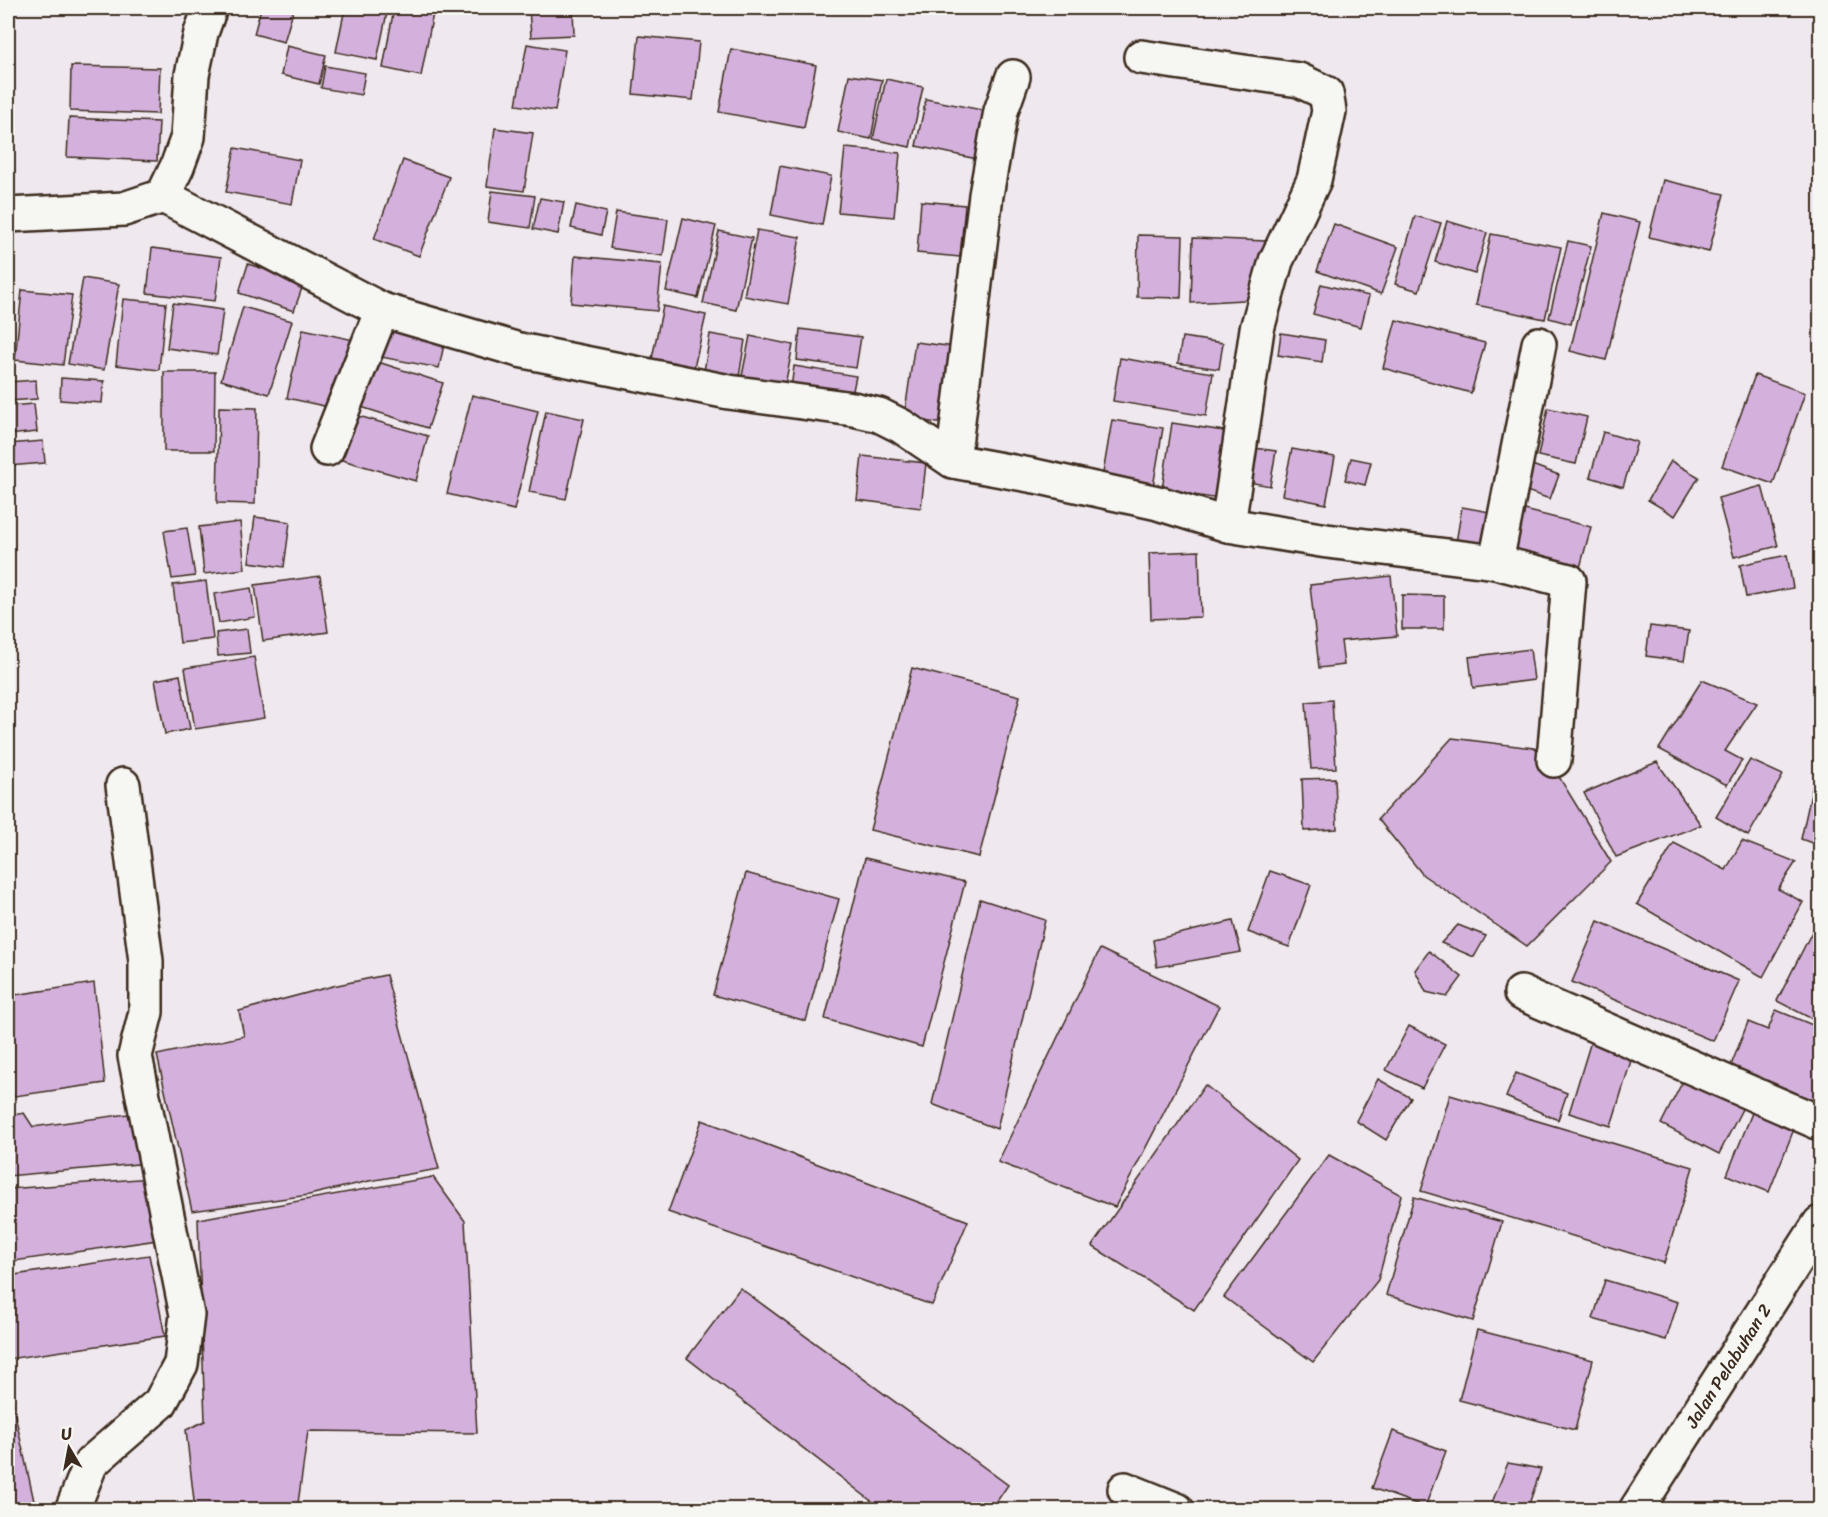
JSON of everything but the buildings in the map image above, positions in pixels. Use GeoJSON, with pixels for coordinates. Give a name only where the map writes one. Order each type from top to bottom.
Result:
{"type":"FeatureCollection","features":[{"type":"Feature","properties":{"kind":"street"},"geometry":{"type":"LineString","coordinates":[[8,215],[124,209],[163,196],[188,137],[192,75],[201,33],[210,8]]}},
{"type":"Feature","properties":{"kind":"street"},"geometry":{"type":"LineString","coordinates":[[1141,57],[1299,80],[1326,93],[1328,101],[1329,111],[1314,180],[1276,261],[1257,329],[1228,525]]}},
{"type":"Feature","properties":{"kind":"street"},"geometry":{"type":"LineString","coordinates":[[953,461],[986,195],[1001,111],[1013,77]]}},
{"type":"Feature","properties":{"kind":"street"},"geometry":{"type":"LineString","coordinates":[[163,196],[382,310],[519,350],[729,392],[853,409],[879,415],[901,426],[953,461],[1158,503],[1228,525],[1327,541],[1496,562],[1569,581],[1554,760]]}},
{"type":"Feature","properties":{"kind":"street"},"geometry":{"type":"LineString","coordinates":[[327,449],[382,310]]}},
{"type":"Feature","properties":{"kind":"street"},"geometry":{"type":"LineString","coordinates":[[1496,562],[1539,344]]}},
{"type":"Feature","properties":{"kind":"street"},"geometry":{"type":"LineString","coordinates":[[72,1509],[91,1463],[159,1403],[181,1364],[187,1315],[135,1056],[146,1012],[146,961],[123,785]]}},
{"type":"Feature","properties":{"kind":"street"},"geometry":{"type":"LineString","coordinates":[[1521,993],[1821,1123]]}},
{"type":"Feature","properties":{"kind":"street","name":"Jalan Pelabuhan 2"},"geometry":{"type":"LineString","coordinates":[[1636,1509],[1821,1223]]}},
{"type":"Feature","properties":{"kind":"street"},"geometry":{"type":"LineString","coordinates":[[1125,1489],[1177,1509]]}}]}
